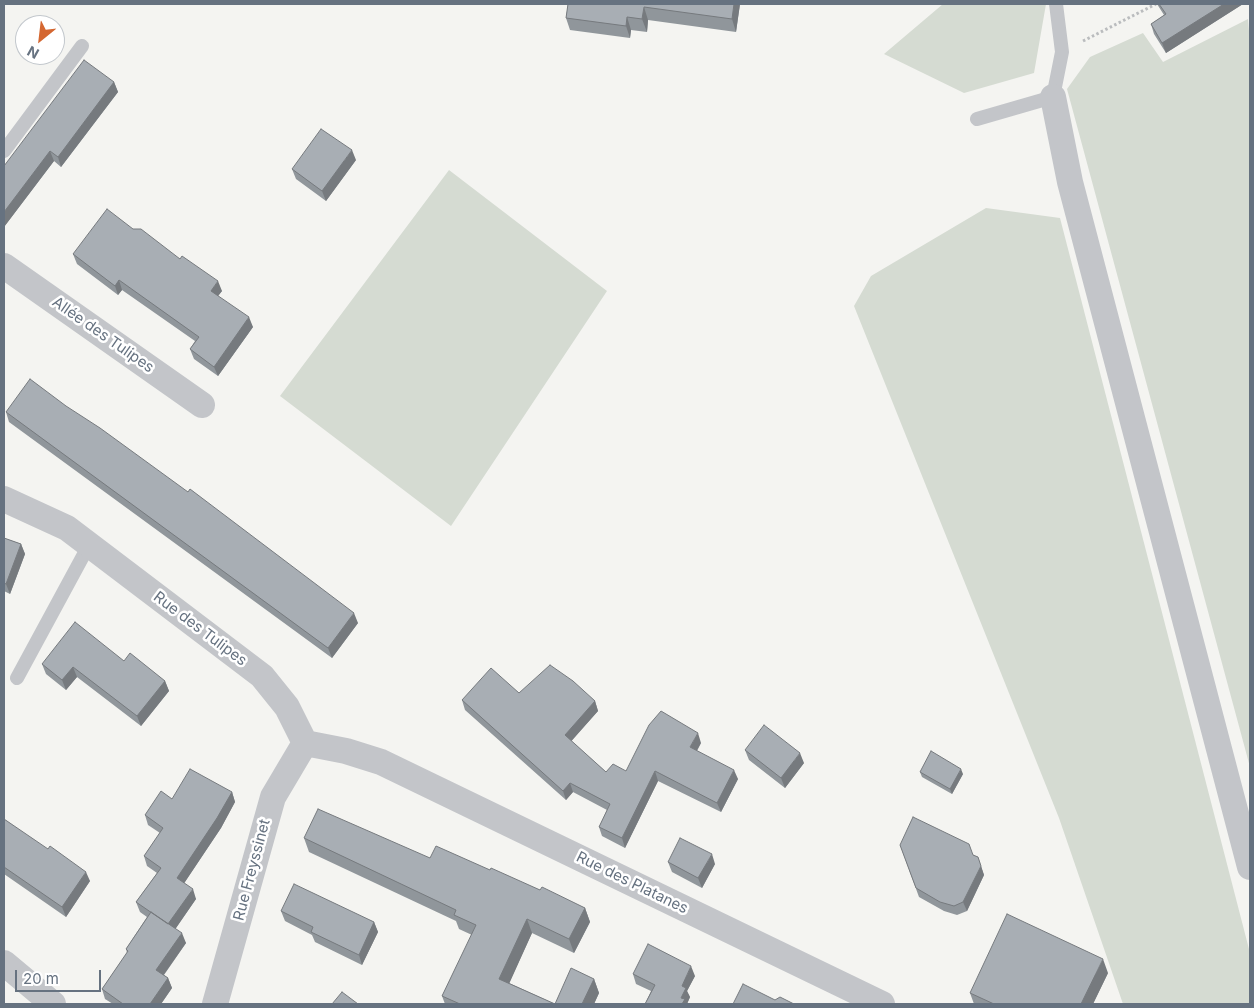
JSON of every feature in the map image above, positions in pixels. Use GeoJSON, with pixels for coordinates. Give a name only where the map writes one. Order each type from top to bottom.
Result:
{"type":"FeatureCollection","features":[{"type":"Feature","properties":{"kind":"street"},"geometry":{"type":"LineString","coordinates":[[1053,97],[1070,182],[1250,867]]}},
{"type":"Feature","properties":{"kind":"street","name":"Allée des Tulipes"},"geometry":{"type":"LineString","coordinates":[[4,266],[202,405]]}},
{"type":"Feature","properties":{"kind":"street","name":"Rue des Tulipes"},"geometry":{"type":"LineString","coordinates":[[4,499],[68,528],[262,676],[287,707],[305,743]]}},
{"type":"Feature","properties":{"kind":"street","name":"Rue des Platanes"},"geometry":{"type":"LineString","coordinates":[[305,743],[346,751],[381,762],[882,1004]]}},
{"type":"Feature","properties":{"kind":"street","name":"Rue Freyssinet"},"geometry":{"type":"LineString","coordinates":[[215,1004],[272,797],[305,743]]}},
{"type":"Feature","properties":{"kind":"street"},"geometry":{"type":"LineString","coordinates":[[4,963],[52,1004]]}},
{"type":"Feature","properties":{"kind":"lane"},"geometry":{"type":"LineString","coordinates":[[976,119],[1053,97],[1062,52],[1056,4]]}},
{"type":"Feature","properties":{"kind":"lane"},"geometry":{"type":"LineString","coordinates":[[4,152],[82,46]]}},
{"type":"Feature","properties":{"kind":"lane"},"geometry":{"type":"LineString","coordinates":[[17,678],[89,544]]}},
{"type":"Feature","properties":{"kind":"path"},"geometry":{"type":"LineString","coordinates":[[1062,52],[1156,4]]}},
{"type":"Feature","properties":{"kind":"shaded area"},"geometry":{"type":"Polygon","coordinates":[[[943,4],[1046,4],[1034,73],[964,93],[884,54],[943,4]]]}},
{"type":"Feature","properties":{"kind":"shaded area"},"geometry":{"type":"Polygon","coordinates":[[[1248,19],[1250,43],[1250,767],[1067,89],[1090,57],[1143,33],[1163,62],[1248,19]]]}},
{"type":"Feature","properties":{"kind":"shaded area"},"geometry":{"type":"Polygon","coordinates":[[[449,170],[607,291],[451,526],[280,396],[449,170]]]}},
{"type":"Feature","properties":{"kind":"shaded area"},"geometry":{"type":"Polygon","coordinates":[[[986,208],[1060,218],[1250,953],[1250,1004],[1123,1004],[1059,818],[854,306],[871,276],[986,208]]]}},
{"type":"Feature","properties":{"kind":"building"},"geometry":{"type":"Polygon","coordinates":[[[568,4],[734,4],[732,19],[644,7],[642,19],[627,17],[626,26],[566,18],[568,4]]]}},
{"type":"Feature","properties":{"kind":"building"},"geometry":{"type":"Polygon","coordinates":[[[1159,4],[1224,4],[1162,43],[1151,24],[1166,14],[1159,4]]]}},
{"type":"Feature","properties":{"kind":"building"},"geometry":{"type":"Polygon","coordinates":[[[84,60],[114,82],[58,157],[50,151],[4,212],[4,166],[84,60]]]}},
{"type":"Feature","properties":{"kind":"building"},"geometry":{"type":"Polygon","coordinates":[[[321,129],[352,150],[322,191],[292,169],[321,129]]]}},
{"type":"Feature","properties":{"kind":"building"},"geometry":{"type":"Polygon","coordinates":[[[107,209],[133,229],[141,229],[180,259],[182,256],[218,281],[211,291],[249,317],[214,367],[190,349],[199,337],[119,280],[115,286],[73,254],[107,209]]]}},
{"type":"Feature","properties":{"kind":"building"},"geometry":{"type":"Polygon","coordinates":[[[30,379],[188,492],[190,489],[354,613],[328,648],[6,412],[30,379]]]}},
{"type":"Feature","properties":{"kind":"building"},"geometry":{"type":"Polygon","coordinates":[[[4,538],[21,544],[6,584],[4,583],[4,538]]]}},
{"type":"Feature","properties":{"kind":"building"},"geometry":{"type":"Polygon","coordinates":[[[75,622],[124,661],[130,653],[165,681],[137,716],[73,667],[62,680],[42,664],[75,622]]]}},
{"type":"Feature","properties":{"kind":"building"},"geometry":{"type":"Polygon","coordinates":[[[550,665],[573,681],[595,701],[565,735],[606,772],[613,764],[626,771],[649,725],[661,711],[698,733],[690,747],[734,770],[717,803],[655,771],[622,838],[599,827],[610,804],[570,783],[563,791],[462,700],[491,668],[519,693],[550,665]]]}},
{"type":"Feature","properties":{"kind":"building"},"geometry":{"type":"Polygon","coordinates":[[[764,725],[800,753],[781,778],[745,750],[764,725]]]}},
{"type":"Feature","properties":{"kind":"building"},"geometry":{"type":"Polygon","coordinates":[[[931,751],[961,769],[950,789],[920,772],[931,751]]]}},
{"type":"Feature","properties":{"kind":"building"},"geometry":{"type":"Polygon","coordinates":[[[190,769],[232,792],[177,878],[193,889],[168,924],[136,902],[161,868],[144,856],[163,828],[145,815],[161,791],[172,799],[190,769]]]}},
{"type":"Feature","properties":{"kind":"building"},"geometry":{"type":"Polygon","coordinates":[[[318,809],[430,858],[436,846],[540,890],[542,887],[585,908],[569,939],[527,919],[499,979],[555,1004],[460,1004],[442,996],[476,925],[454,915],[456,910],[304,838],[318,809]]]}},
{"type":"Feature","properties":{"kind":"building"},"geometry":{"type":"Polygon","coordinates":[[[913,817],[969,844],[973,855],[978,857],[981,866],[963,902],[954,906],[940,902],[916,888],[900,845],[913,817]]]}},
{"type":"Feature","properties":{"kind":"building"},"geometry":{"type":"Polygon","coordinates":[[[4,819],[48,849],[50,846],[86,872],[62,907],[4,867],[4,819]]]}},
{"type":"Feature","properties":{"kind":"building"},"geometry":{"type":"Polygon","coordinates":[[[680,838],[712,854],[698,878],[668,862],[680,838]]]}},
{"type":"Feature","properties":{"kind":"building"},"geometry":{"type":"Polygon","coordinates":[[[294,884],[374,922],[359,955],[311,932],[313,927],[281,911],[294,884]]]}},
{"type":"Feature","properties":{"kind":"building"},"geometry":{"type":"Polygon","coordinates":[[[151,912],[182,933],[156,970],[168,978],[150,1004],[123,1004],[102,989],[128,951],[126,949],[151,912]]]}},
{"type":"Feature","properties":{"kind":"building"},"geometry":{"type":"Polygon","coordinates":[[[1007,914],[1103,959],[1081,1004],[994,1004],[970,993],[1007,914]]]}},
{"type":"Feature","properties":{"kind":"building"},"geometry":{"type":"Polygon","coordinates":[[[648,944],[691,966],[682,986],[686,988],[681,998],[685,999],[682,1004],[645,1004],[655,985],[633,974],[648,944]]]}},
{"type":"Feature","properties":{"kind":"building"},"geometry":{"type":"Polygon","coordinates":[[[571,968],[594,979],[582,1004],[555,1004],[571,968]]]}},
{"type":"Feature","properties":{"kind":"building"},"geometry":{"type":"Polygon","coordinates":[[[743,984],[775,1000],[780,997],[794,1004],[733,1004],[743,984]]]}},
{"type":"Feature","properties":{"kind":"building"},"geometry":{"type":"Polygon","coordinates":[[[342,992],[358,1004],[332,1004],[342,992]]]}}]}
